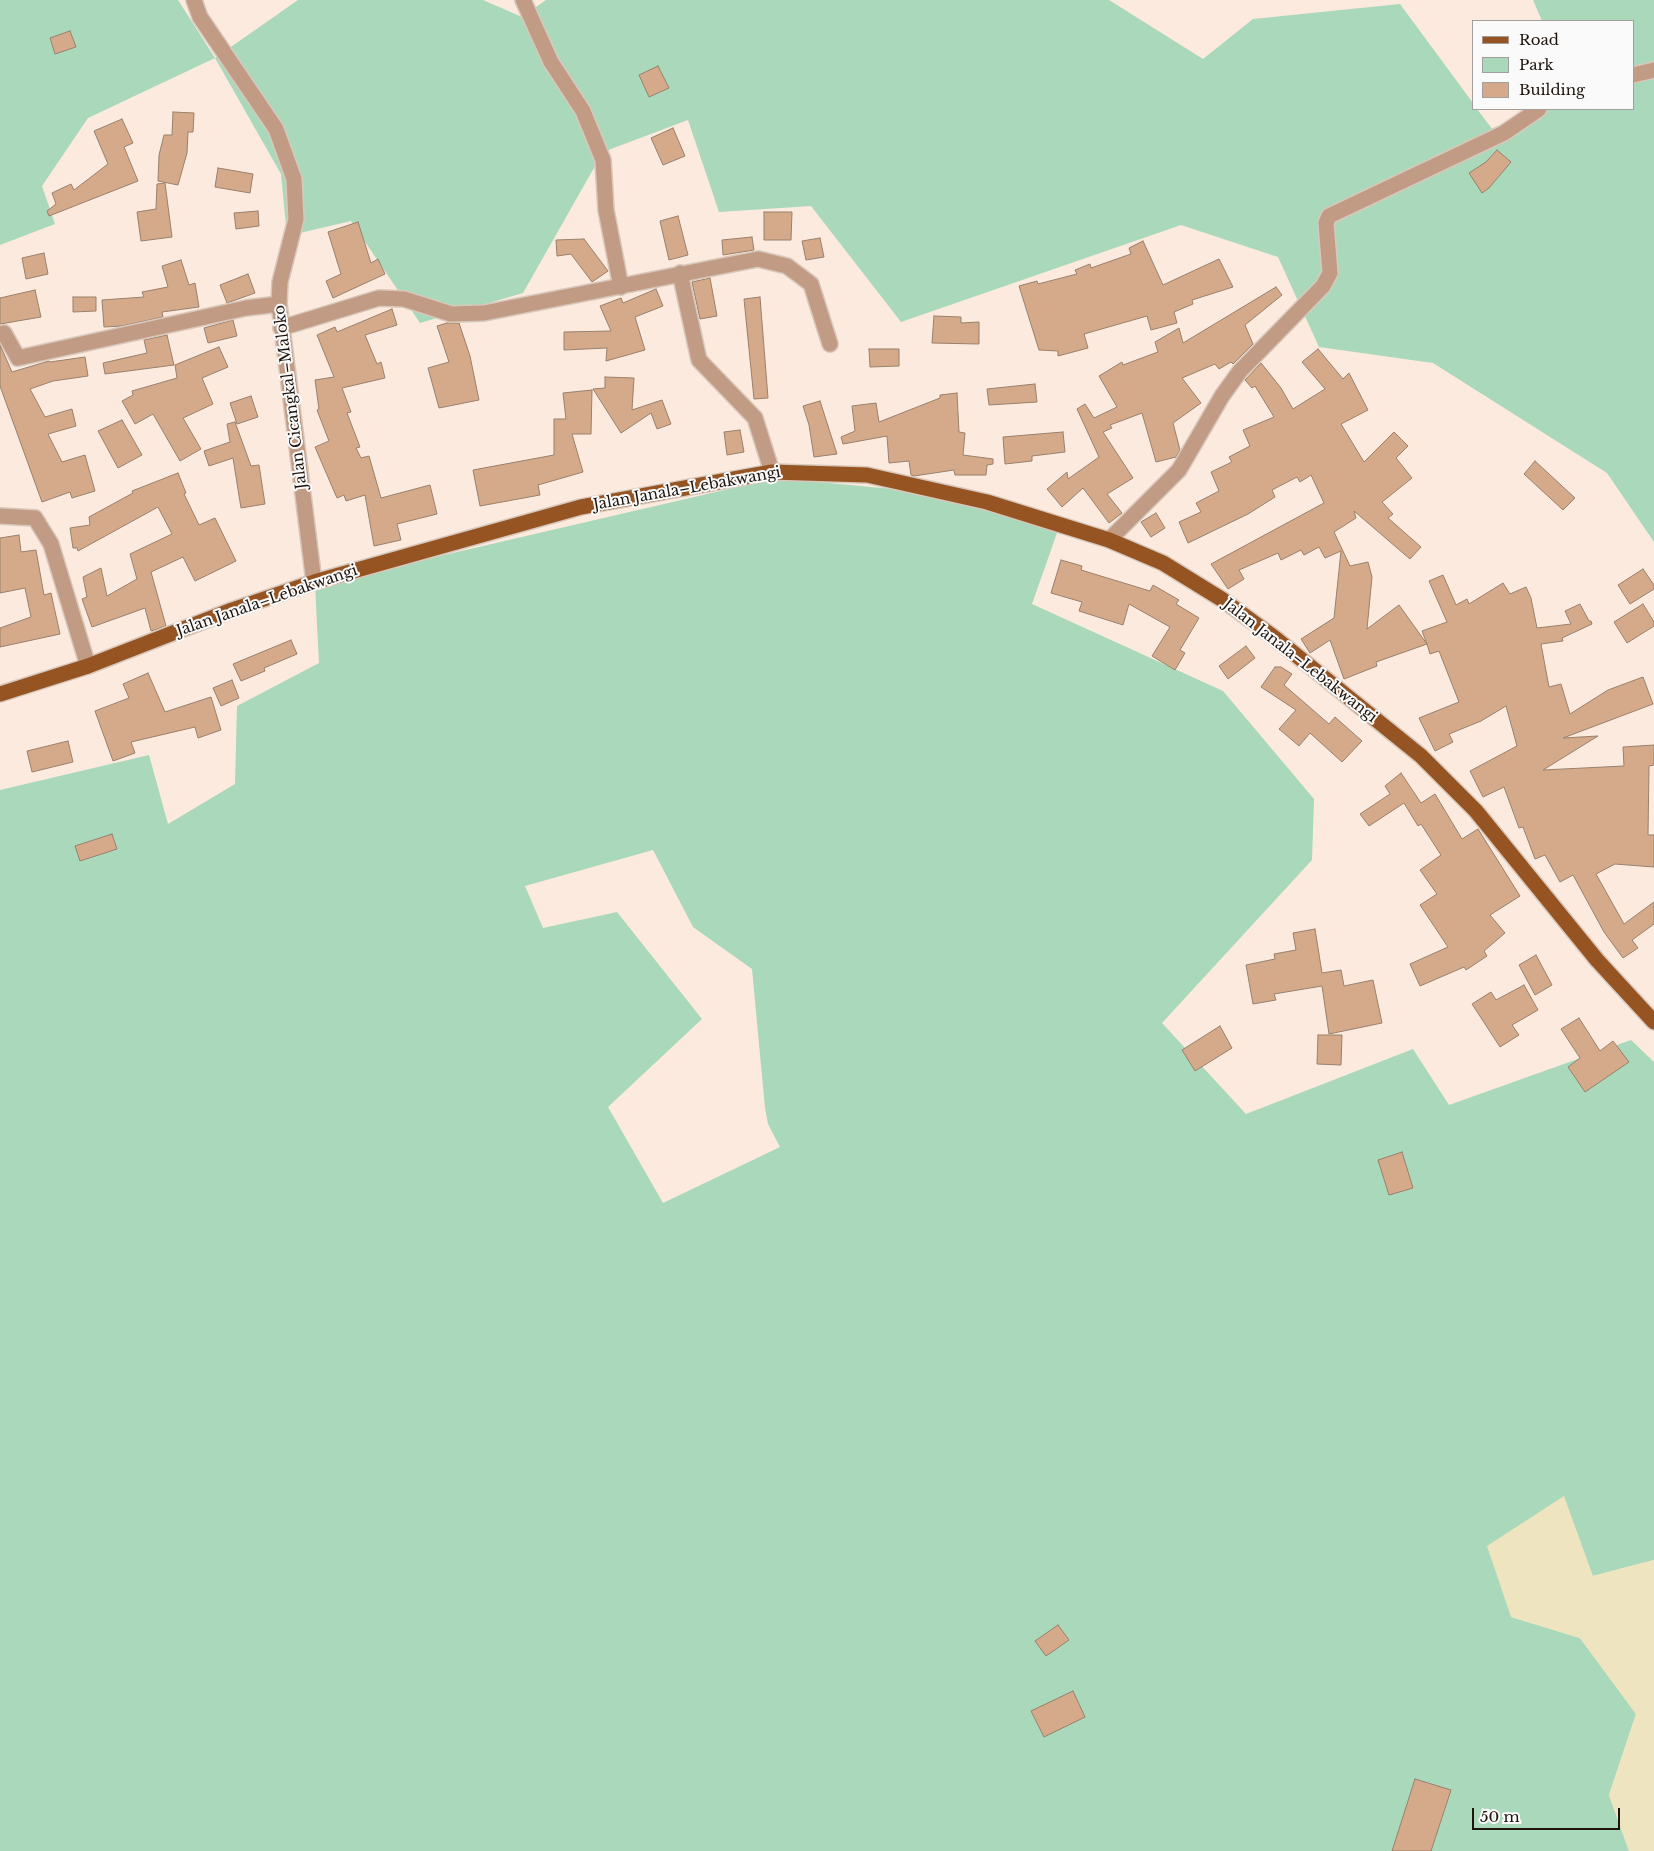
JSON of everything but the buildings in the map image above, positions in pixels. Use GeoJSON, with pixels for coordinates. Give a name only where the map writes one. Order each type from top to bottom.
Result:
{"type":"FeatureCollection","features":[{"type":"Feature","properties":{"kind":"main road","name":"Jalan Janala–Lebakwangi"},"geometry":{"type":"LineString","coordinates":[[0,694],[88,666],[232,610],[314,582],[581,508],[772,472],[867,475],[987,502],[1109,540],[1163,563],[1223,600],[1275,638],[1421,756],[1476,811],[1597,960],[1654,1022]]}},
{"type":"Feature","properties":{"kind":"street","name":"Jalan Cicangkal–Maloko"},"geometry":{"type":"LineString","coordinates":[[194,0],[200,17],[276,129],[294,179],[296,219],[280,282],[279,304],[314,582]]}},
{"type":"Feature","properties":{"kind":"street"},"geometry":{"type":"LineString","coordinates":[[523,0],[551,62],[583,111],[603,160],[606,210],[620,287]]}},
{"type":"Feature","properties":{"kind":"street"},"geometry":{"type":"LineString","coordinates":[[1634,75],[1654,70]]}},
{"type":"Feature","properties":{"kind":"street"},"geometry":{"type":"LineString","coordinates":[[1109,540],[1179,470],[1222,396],[1240,371],[1323,286],[1330,273],[1326,223],[1329,216],[1504,133],[1538,110]]}},
{"type":"Feature","properties":{"kind":"street"},"geometry":{"type":"LineString","coordinates":[[281,328],[379,298],[404,299],[451,314],[484,313],[758,259],[786,266],[810,284],[830,344]]}},
{"type":"Feature","properties":{"kind":"street"},"geometry":{"type":"LineString","coordinates":[[680,273],[699,360],[755,418],[772,472]]}},
{"type":"Feature","properties":{"kind":"street"},"geometry":{"type":"LineString","coordinates":[[0,334],[4,333],[18,358],[246,308],[279,304]]}},
{"type":"Feature","properties":{"kind":"street"},"geometry":{"type":"LineString","coordinates":[[0,516],[35,518],[51,544],[88,666]]}},
{"type":"Feature","properties":{"kind":"green space"},"geometry":{"type":"Polygon","coordinates":[[[0,0],[178,0],[215,58],[88,118],[42,186],[55,224],[0,245],[0,0]]]}},
{"type":"Feature","properties":{"kind":"green space"},"geometry":{"type":"Polygon","coordinates":[[[298,0],[483,0],[522,17],[546,0],[1109,0],[1203,59],[1253,19],[1400,4],[1472,102],[1472,110],[1478,110],[1496,134],[1543,110],[1634,110],[1634,20],[1542,20],[1533,0],[1654,0],[1654,542],[1607,473],[1433,363],[1319,347],[1278,257],[1181,225],[901,322],[811,206],[719,212],[688,120],[603,152],[523,293],[420,323],[351,221],[287,236],[281,174],[215,58],[298,0]]]}},
{"type":"Feature","properties":{"kind":"green space"},"geometry":{"type":"Polygon","coordinates":[[[776,478],[924,492],[1058,530],[1032,604],[1223,691],[1314,799],[1312,860],[1162,1023],[1246,1114],[1413,1049],[1449,1105],[1631,1040],[1654,1062],[1654,1560],[1593,1576],[1511,1617],[1580,1638],[1636,1714],[1609,1795],[1629,1851],[0,1851],[0,790],[149,755],[168,824],[235,784],[237,706],[319,663],[315,585],[776,478]],[[653,850],[525,886],[543,928],[617,912],[702,1019],[608,1107],[663,1203],[780,1147],[768,1124],[765,1108],[752,969],[693,927],[653,850]]]}},
{"type":"Feature","properties":{"kind":"sand"},"geometry":{"type":"Polygon","coordinates":[[[1564,1496],[1593,1576],[1654,1560],[1654,1851],[1629,1851],[1609,1795],[1636,1714],[1580,1638],[1511,1617],[1487,1546],[1564,1496]]]}}]}
